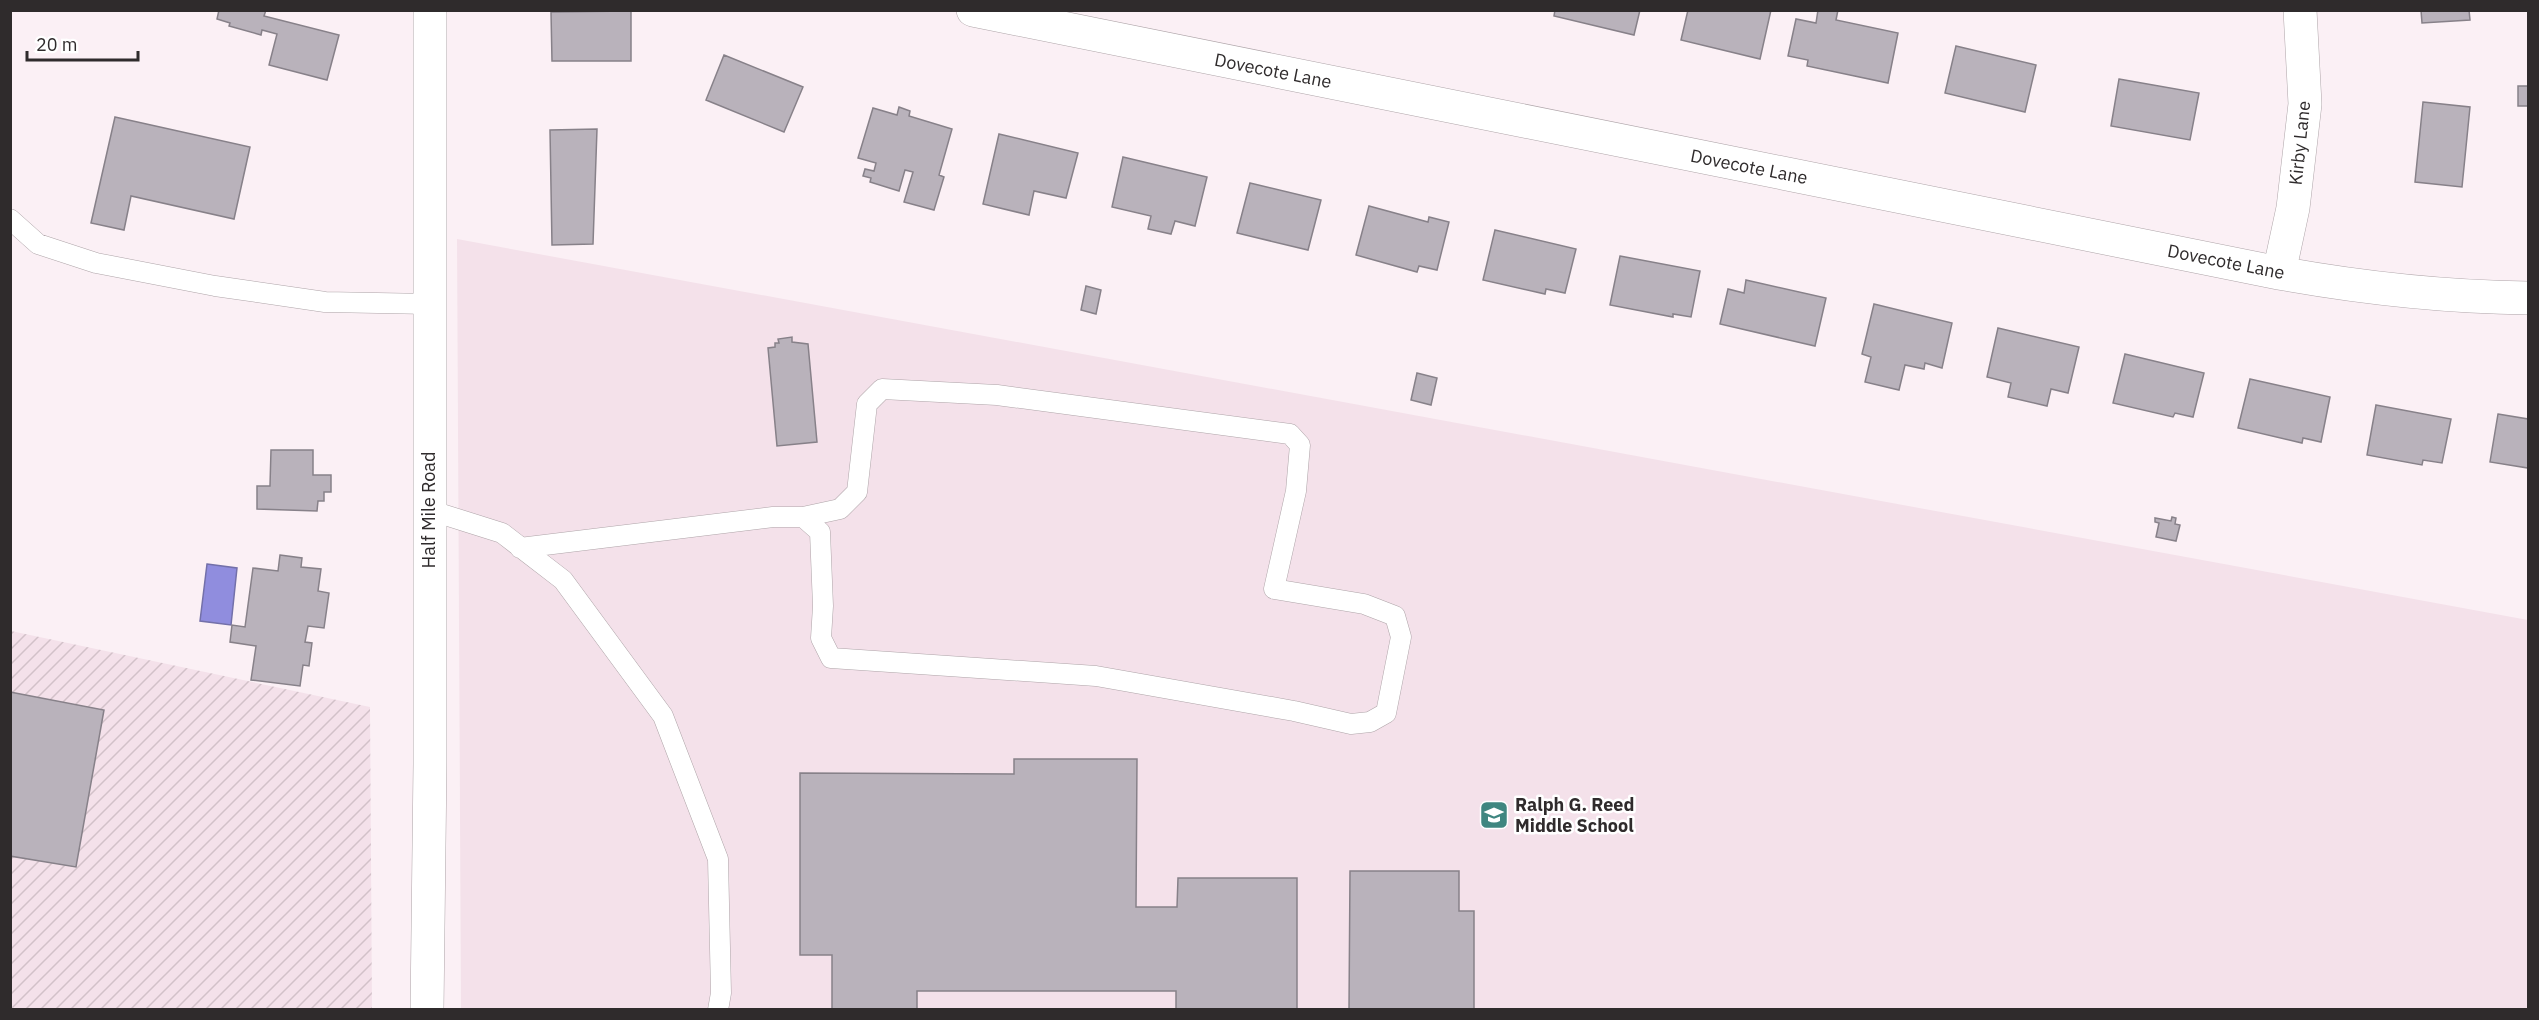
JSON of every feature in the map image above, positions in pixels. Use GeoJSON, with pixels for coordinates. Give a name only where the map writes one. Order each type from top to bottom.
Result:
{"type":"FeatureCollection","features":[{"type":"Feature","properties":{"kind":"street","name":"Half Mile Road"},"geometry":{"type":"LineString","coordinates":[[427,1010],[430,764],[430,10]]}},
{"type":"Feature","properties":{"kind":"street","name":"Dovecote Lane"},"geometry":{"type":"LineString","coordinates":[[973,10],[2279,273],[2364,288],[2467,298],[2529,298]]}},
{"type":"Feature","properties":{"kind":"street","name":"Kirby Lane"},"geometry":{"type":"LineString","coordinates":[[2279,273],[2293,208],[2305,104],[2300,10]]}},
{"type":"Feature","properties":{"kind":"lane"},"geometry":{"type":"LineString","coordinates":[[10,219],[38,244],[96,264],[215,286],[325,302],[430,304]]}},
{"type":"Feature","properties":{"kind":"lane"},"geometry":{"type":"LineString","coordinates":[[520,548],[773,517],[803,517],[840,509],[857,492],[867,404],[882,389],[996,395],[1290,434],[1300,445],[1296,491],[1274,589],[1364,604],[1395,616],[1401,637],[1386,713],[1370,722],[1351,724],[1293,711],[1096,676],[831,658],[821,638],[823,606],[820,532],[803,517]]}},
{"type":"Feature","properties":{"kind":"lane"},"geometry":{"type":"LineString","coordinates":[[429,510],[502,533],[563,580],[663,716],[718,859],[721,993],[718,1010]]}},
{"type":"Feature","properties":{"kind":"shaded area","name":"Ralph G. Reed Middle School"},"geometry":{"type":"Polygon","coordinates":[[[457,239],[2528,620],[2528,1009],[461,1009],[457,239]]]}},
{"type":"Feature","properties":{"kind":"shaded area"},"geometry":{"type":"Polygon","coordinates":[[[207,564],[237,568],[231,625],[200,621],[207,564]]]}},
{"type":"Feature","properties":{"kind":"shaded area"},"geometry":{"type":"Polygon","coordinates":[[[11,631],[370,707],[372,1009],[11,1010],[11,631]]]}},
{"type":"Feature","properties":{"kind":"building"},"geometry":{"type":"Polygon","coordinates":[[[219,10],[266,10],[264,16],[339,35],[327,80],[269,65],[277,34],[262,30],[261,35],[229,26],[230,23],[217,19],[219,10]]]}},
{"type":"Feature","properties":{"kind":"building"},"geometry":{"type":"Polygon","coordinates":[[[1555,10],[1640,10],[1634,35],[1554,16],[1555,10]]]}},
{"type":"Feature","properties":{"kind":"building"},"geometry":{"type":"Polygon","coordinates":[[[1688,10],[1771,10],[1760,59],[1681,40],[1688,10]]]}},
{"type":"Feature","properties":{"kind":"building"},"geometry":{"type":"Polygon","coordinates":[[[1818,10],[1838,10],[1836,20],[1898,33],[1888,83],[1807,66],[1808,60],[1788,56],[1796,19],[1816,23],[1818,10]]]}},
{"type":"Feature","properties":{"kind":"building"},"geometry":{"type":"Polygon","coordinates":[[[2421,10],[2469,10],[2470,20],[2422,23],[2421,10]]]}},
{"type":"Feature","properties":{"kind":"building"},"geometry":{"type":"Polygon","coordinates":[[[631,11],[631,61],[552,61],[551,12],[631,11]]]}},
{"type":"Feature","properties":{"kind":"building"},"geometry":{"type":"Polygon","coordinates":[[[1956,46],[2036,65],[2025,112],[1945,93],[1956,46]]]}},
{"type":"Feature","properties":{"kind":"building"},"geometry":{"type":"Polygon","coordinates":[[[724,55],[803,87],[784,132],[706,100],[724,55]]]}},
{"type":"Feature","properties":{"kind":"building"},"geometry":{"type":"Polygon","coordinates":[[[2119,79],[2199,93],[2190,140],[2111,126],[2119,79]]]}},
{"type":"Feature","properties":{"kind":"building"},"geometry":{"type":"Polygon","coordinates":[[[2518,86],[2528,86],[2528,106],[2518,106],[2518,86]]]}},
{"type":"Feature","properties":{"kind":"building"},"geometry":{"type":"Polygon","coordinates":[[[2423,102],[2470,107],[2462,187],[2415,182],[2423,102]]]}},
{"type":"Feature","properties":{"kind":"building"},"geometry":{"type":"Polygon","coordinates":[[[899,107],[910,111],[909,116],[952,129],[939,175],[944,177],[934,210],[904,202],[913,172],[905,170],[899,191],[870,182],[871,178],[863,176],[865,169],[874,171],[876,163],[858,158],[873,108],[897,115],[899,107]]]}},
{"type":"Feature","properties":{"kind":"building"},"geometry":{"type":"Polygon","coordinates":[[[115,117],[250,147],[234,219],[131,196],[124,230],[91,223],[115,117]]]}},
{"type":"Feature","properties":{"kind":"building"},"geometry":{"type":"Polygon","coordinates":[[[597,129],[593,244],[552,245],[550,130],[597,129]]]}},
{"type":"Feature","properties":{"kind":"building"},"geometry":{"type":"Polygon","coordinates":[[[999,134],[1078,153],[1066,198],[1034,191],[1029,215],[983,204],[999,134]]]}},
{"type":"Feature","properties":{"kind":"building"},"geometry":{"type":"Polygon","coordinates":[[[1123,157],[1207,177],[1195,226],[1175,221],[1171,234],[1148,229],[1151,216],[1112,207],[1123,157]]]}},
{"type":"Feature","properties":{"kind":"building"},"geometry":{"type":"Polygon","coordinates":[[[1250,183],[1321,200],[1308,250],[1237,233],[1250,183]]]}},
{"type":"Feature","properties":{"kind":"building"},"geometry":{"type":"Polygon","coordinates":[[[1369,206],[1428,222],[1429,217],[1449,222],[1437,270],[1419,266],[1417,272],[1356,255],[1369,206]]]}},
{"type":"Feature","properties":{"kind":"building"},"geometry":{"type":"Polygon","coordinates":[[[1495,230],[1576,249],[1565,293],[1546,289],[1545,294],[1483,280],[1495,230]]]}},
{"type":"Feature","properties":{"kind":"building"},"geometry":{"type":"Polygon","coordinates":[[[1620,256],[1700,271],[1691,317],[1673,314],[1673,317],[1610,305],[1620,256]]]}},
{"type":"Feature","properties":{"kind":"building"},"geometry":{"type":"Polygon","coordinates":[[[1746,280],[1826,298],[1815,346],[1720,324],[1728,289],[1744,293],[1746,280]]]}},
{"type":"Feature","properties":{"kind":"building"},"geometry":{"type":"Polygon","coordinates":[[[1086,286],[1101,290],[1096,314],[1081,310],[1086,286]]]}},
{"type":"Feature","properties":{"kind":"building"},"geometry":{"type":"Polygon","coordinates":[[[1874,304],[1952,323],[1942,368],[1925,363],[1924,369],[1905,365],[1899,390],[1865,382],[1871,357],[1862,354],[1874,304]]]}},
{"type":"Feature","properties":{"kind":"building"},"geometry":{"type":"Polygon","coordinates":[[[1998,328],[2079,347],[2068,393],[2051,389],[2047,406],[2008,397],[2011,383],[1987,377],[1998,328]]]}},
{"type":"Feature","properties":{"kind":"building"},"geometry":{"type":"Polygon","coordinates":[[[792,337],[792,342],[808,344],[817,442],[777,446],[768,348],[775,347],[775,343],[779,343],[778,339],[792,337]]]}},
{"type":"Feature","properties":{"kind":"building"},"geometry":{"type":"Polygon","coordinates":[[[2125,354],[2204,373],[2193,417],[2175,413],[2173,417],[2113,403],[2125,354]]]}},
{"type":"Feature","properties":{"kind":"building"},"geometry":{"type":"Polygon","coordinates":[[[1417,373],[1437,378],[1431,405],[1411,400],[1417,373]]]}},
{"type":"Feature","properties":{"kind":"building"},"geometry":{"type":"Polygon","coordinates":[[[2250,379],[2330,397],[2321,442],[2303,438],[2302,443],[2238,428],[2250,379]]]}},
{"type":"Feature","properties":{"kind":"building"},"geometry":{"type":"Polygon","coordinates":[[[2376,405],[2451,419],[2442,463],[2423,460],[2422,465],[2367,455],[2376,405]]]}},
{"type":"Feature","properties":{"kind":"building"},"geometry":{"type":"Polygon","coordinates":[[[2498,414],[2528,419],[2528,468],[2490,462],[2498,414]]]}},
{"type":"Feature","properties":{"kind":"building"},"geometry":{"type":"Polygon","coordinates":[[[271,450],[313,450],[313,475],[331,475],[331,492],[324,492],[324,501],[318,501],[317,511],[257,509],[257,486],[270,486],[271,450]]]}},
{"type":"Feature","properties":{"kind":"building"},"geometry":{"type":"Polygon","coordinates":[[[2172,517],[2176,518],[2175,524],[2180,525],[2176,541],[2156,537],[2159,523],[2155,522],[2155,518],[2171,521],[2172,517]]]}},
{"type":"Feature","properties":{"kind":"building"},"geometry":{"type":"Polygon","coordinates":[[[280,555],[302,558],[301,567],[321,569],[318,591],[329,593],[324,628],[308,626],[305,642],[312,643],[309,666],[303,665],[300,686],[251,680],[256,646],[230,642],[232,625],[245,627],[253,568],[278,571],[280,555]]]}},
{"type":"Feature","properties":{"kind":"building"},"geometry":{"type":"Polygon","coordinates":[[[10,692],[104,710],[76,867],[10,856],[10,692]]]}},
{"type":"Feature","properties":{"kind":"building"},"geometry":{"type":"Polygon","coordinates":[[[1014,759],[1137,759],[1136,907],[1177,907],[1178,878],[1297,878],[1297,1010],[1176,1010],[1176,991],[917,991],[917,1010],[832,1010],[832,955],[800,955],[800,773],[1014,774],[1014,759]]]}},
{"type":"Feature","properties":{"kind":"building"},"geometry":{"type":"Polygon","coordinates":[[[1350,871],[1459,871],[1459,911],[1474,911],[1474,1010],[1349,1010],[1350,871]]]}},
{"type":"Feature","properties":{"kind":"place","name":"Ralph G. Reed Middle School"},"geometry":{"type":"Point","coordinates":[1494,815]}}]}
